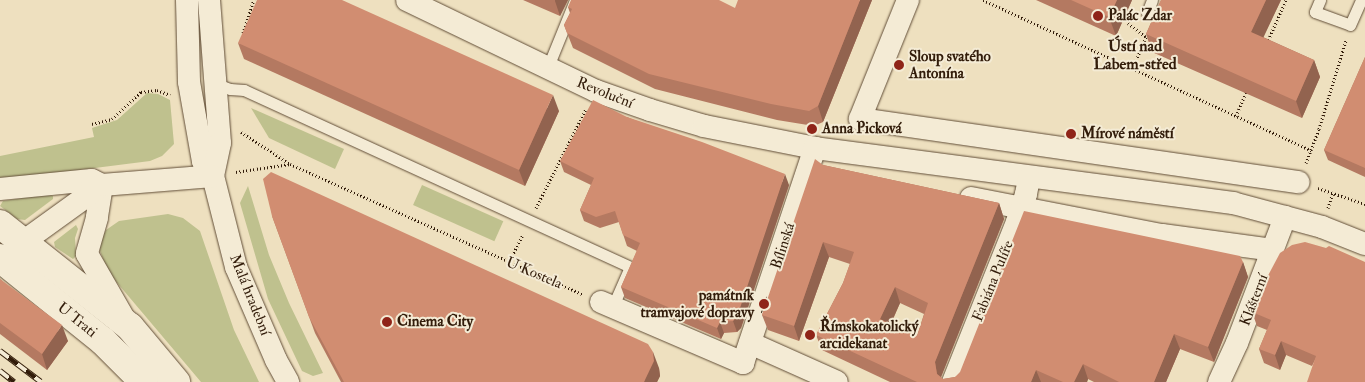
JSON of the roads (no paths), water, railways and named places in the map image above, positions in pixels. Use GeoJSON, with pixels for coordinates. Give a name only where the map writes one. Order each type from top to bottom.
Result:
{"type":"FeatureCollection","features":[{"type":"Feature","properties":{"kind":"street","name":"Malá hradební"},"geometry":{"type":"LineString","coordinates":[[187,0],[189,82],[203,161],[213,176],[236,267],[276,360],[288,382]]}},
{"type":"Feature","properties":{"kind":"street","name":"Malá hradební"},"geometry":{"type":"LineString","coordinates":[[209,0],[220,143],[213,176]]}},
{"type":"Feature","properties":{"kind":"street","name":"Revoluční"},"geometry":{"type":"LineString","coordinates":[[407,0],[596,91],[704,126],[815,148]]}},
{"type":"Feature","properties":{"kind":"street"},"geometry":{"type":"LineString","coordinates":[[908,0],[860,119],[1298,182]]}},
{"type":"Feature","properties":{"kind":"street"},"geometry":{"type":"LineString","coordinates":[[815,148],[1029,178],[1233,203],[1284,217],[1325,219],[1365,244]]}},
{"type":"Feature","properties":{"kind":"street","name":"Bílinská"},"geometry":{"type":"LineString","coordinates":[[743,363],[815,148]]}},
{"type":"Feature","properties":{"kind":"street"},"geometry":{"type":"LineString","coordinates":[[832,167],[869,176]]}},
{"type":"Feature","properties":{"kind":"street"},"geometry":{"type":"LineString","coordinates":[[0,189],[92,180],[102,186],[213,176]]}},
{"type":"Feature","properties":{"kind":"street","name":"Fabiána Pulíře"},"geometry":{"type":"LineString","coordinates":[[953,382],[1021,209],[1029,178]]}},
{"type":"Feature","properties":{"kind":"street","name":"U Trati"},"geometry":{"type":"LineString","coordinates":[[102,186],[23,242],[3,260],[103,341],[144,382]]}},
{"type":"Feature","properties":{"kind":"street","name":"U Trati"},"geometry":{"type":"LineString","coordinates":[[102,186],[97,218],[87,254],[130,328],[176,382]]}},
{"type":"Feature","properties":{"kind":"street"},"geometry":{"type":"LineString","coordinates":[[954,195],[1162,234],[1265,249]]}},
{"type":"Feature","properties":{"kind":"street","name":"Klášterní"},"geometry":{"type":"LineString","coordinates":[[1219,382],[1237,343],[1284,217]]}},
{"type":"Feature","properties":{"kind":"street","name":"U Trati"},"geometry":{"type":"LineString","coordinates":[[0,224],[130,328]]}},
{"type":"Feature","properties":{"kind":"street"},"geometry":{"type":"LineString","coordinates":[[606,305],[743,363],[837,382]]}},
{"type":"Feature","properties":{"kind":"lane"},"geometry":{"type":"LineString","coordinates":[[547,69],[575,0]]}},
{"type":"Feature","properties":{"kind":"lane"},"geometry":{"type":"LineString","coordinates":[[1147,13],[1152,0]]}},
{"type":"Feature","properties":{"kind":"lane"},"geometry":{"type":"LineString","coordinates":[[1320,0],[1315,12],[1350,26],[1361,0]]}},
{"type":"Feature","properties":{"kind":"lane"},"geometry":{"type":"LineString","coordinates":[[219,85],[230,89],[244,90],[630,267],[606,305]]}},
{"type":"Feature","properties":{"kind":"tram line"},"geometry":{"type":"LineString","coordinates":[[761,312],[766,297]]}},
{"type":"Feature","properties":{"kind":"railway"},"geometry":{"type":"LineString","coordinates":[[0,351],[41,382]]}},
{"type":"Feature","properties":{"kind":"railway"},"geometry":{"type":"LineString","coordinates":[[0,371],[14,382]]}},
{"type":"Feature","properties":{"kind":"place","name":"Palác Zdar"},"geometry":{"type":"Point","coordinates":[1098,16]}},
{"type":"Feature","properties":{"kind":"place","name":"Sloup svatého Antonína"},"geometry":{"type":"Point","coordinates":[899,65]}},
{"type":"Feature","properties":{"kind":"place","name":"Anna Picková"},"geometry":{"type":"Point","coordinates":[812,129]}},
{"type":"Feature","properties":{"kind":"place","name":"Mírové náměstí"},"geometry":{"type":"Point","coordinates":[1071,134]}},
{"type":"Feature","properties":{"kind":"place","name":"památník tramvajové dopravy"},"geometry":{"type":"Point","coordinates":[764,304]}},
{"type":"Feature","properties":{"kind":"place","name":"Cinema City"},"geometry":{"type":"Point","coordinates":[387,322]}},
{"type":"Feature","properties":{"kind":"place","name":"Římskokatolický arcidekanat"},"geometry":{"type":"Point","coordinates":[810,335]}},
{"type":"Feature","properties":{"kind":"district","name":"Ústí nad Labem-střed"},"geometry":{"type":"Point","coordinates":[1135,55]}}]}
